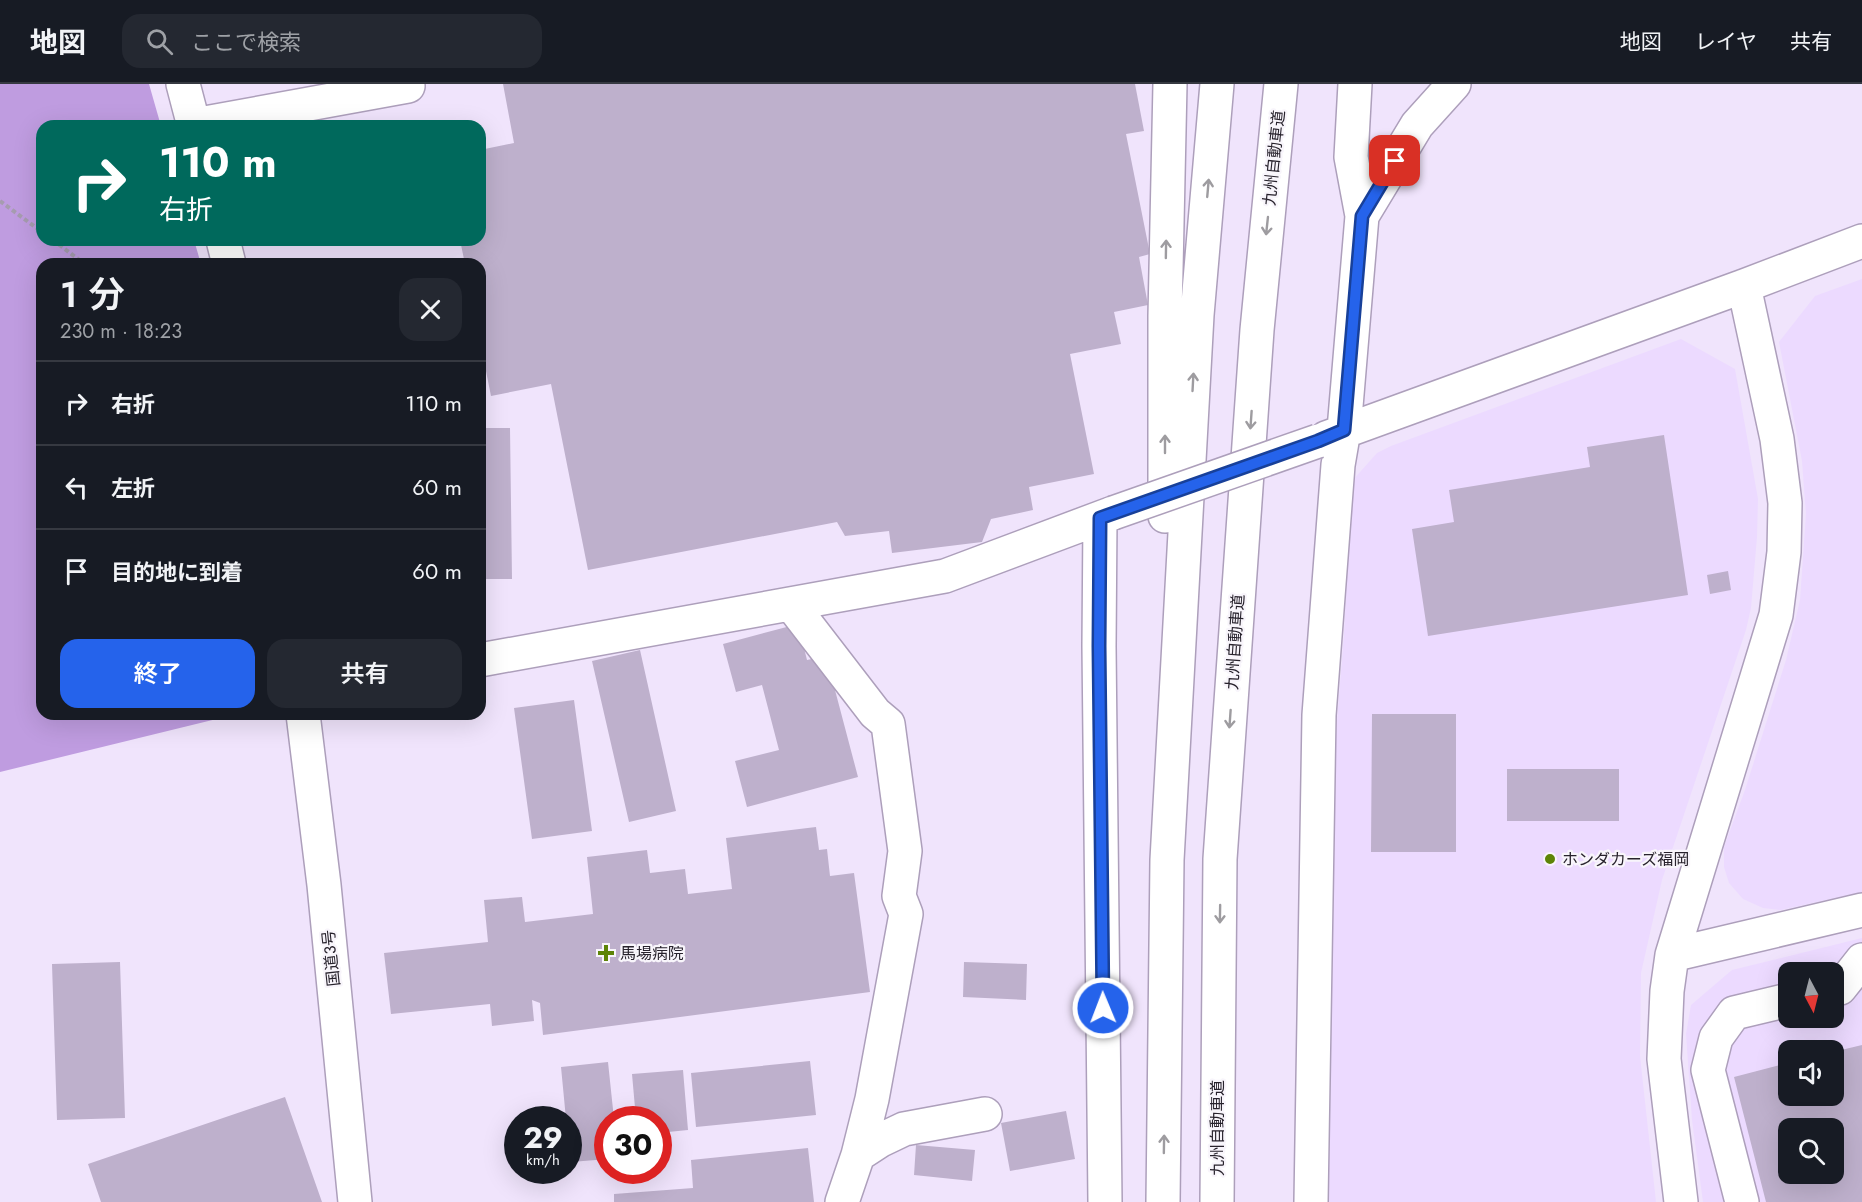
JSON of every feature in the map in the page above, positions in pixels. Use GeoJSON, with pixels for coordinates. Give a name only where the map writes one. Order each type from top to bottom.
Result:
{"type":"FeatureCollection","features":[{"type":"Feature","properties":{"kind":"main road"},"geometry":{"type":"LineString","coordinates":[[183,84],[193,120]]}},
{"type":"Feature","properties":{"kind":"main road"},"geometry":{"type":"LineString","coordinates":[[1163,1202],[1167,860],[1165,316],[1170,84]]}},
{"type":"Feature","properties":{"kind":"main road"},"geometry":{"type":"LineString","coordinates":[[1167,860],[1197,315],[1217,84]]}},
{"type":"Feature","properties":{"kind":"main road","name":"九州自動車道"},"geometry":{"type":"LineString","coordinates":[[1217,1202],[1221,859],[1257,330],[1281,84]]}},
{"type":"Feature","properties":{"kind":"main road"},"geometry":{"type":"LineString","coordinates":[[1311,1202],[1319,715],[1338,465],[1331,435],[1362,216],[1351,157],[1354,84]]}},
{"type":"Feature","properties":{"kind":"main road"},"geometry":{"type":"LineString","coordinates":[[1362,216],[1418,125],[1454,84]]}},
{"type":"Feature","properties":{"kind":"main road"},"geometry":{"type":"LineString","coordinates":[[221,120],[408,86]]}},
{"type":"Feature","properties":{"kind":"main road"},"geometry":{"type":"LineString","coordinates":[[486,659],[945,576],[1862,241]]}},
{"type":"Feature","properties":{"kind":"main road"},"geometry":{"type":"LineString","coordinates":[[1681,1202],[1664,1059],[1667,991],[1672,955],[1776,615],[1784,552],[1785,503],[1777,439],[1744,286]]}},
{"type":"Feature","properties":{"kind":"main road"},"geometry":{"type":"LineString","coordinates":[[1105,1202],[1099,646],[1107,516]]}},
{"type":"Feature","properties":{"kind":"main road"},"geometry":{"type":"LineString","coordinates":[[791,604],[875,713],[888,724],[905,851],[899,896],[906,914],[872,1099],[858,1155],[842,1202]]}},
{"type":"Feature","properties":{"kind":"main road","name":"国道3号"},"geometry":{"type":"LineString","coordinates":[[304,720],[324,885],[355,1202]]}},
{"type":"Feature","properties":{"kind":"main road"},"geometry":{"type":"LineString","coordinates":[[1672,955],[1862,910]]}},
{"type":"Feature","properties":{"kind":"main road"},"geometry":{"type":"LineString","coordinates":[[1845,987],[1862,960]]}},
{"type":"Feature","properties":{"kind":"main road"},"geometry":{"type":"LineString","coordinates":[[1742,1202],[1708,1070],[1716,1038],[1734,1013],[1778,1002]]}},
{"type":"Feature","properties":{"kind":"main road"},"geometry":{"type":"LineString","coordinates":[[858,1155],[904,1129],[986,1114]]}},
{"type":"Feature","properties":{"kind":"path"},"geometry":{"type":"LineString","coordinates":[[0,201],[36,228]]}},
{"type":"Feature","properties":{"kind":"path"},"geometry":{"type":"LineString","coordinates":[[61,246],[77,258]]}},
{"type":"Feature","properties":{"kind":"shaded area"},"geometry":{"type":"Polygon","coordinates":[[[0,84],[149,84],[159,120],[36,120],[36,246],[196,246],[199,258],[36,258],[36,720],[212,720],[0,772],[0,84]]]}},
{"type":"Feature","properties":{"kind":"shaded area"},"geometry":{"type":"Polygon","coordinates":[[[1862,279],[1862,892],[1781,910],[1763,908],[1743,899],[1729,883],[1724,867],[1724,847],[1745,790],[1786,660],[1800,600],[1806,514],[1802,461],[1779,342],[1815,296],[1862,279]]]}},
{"type":"Feature","properties":{"kind":"shaded area"},"geometry":{"type":"Polygon","coordinates":[[[1681,339],[1735,369],[1758,499],[1757,537],[1751,608],[1746,630],[1662,880],[1641,973],[1640,1056],[1656,1202],[1327,1202],[1336,734],[1352,481],[1377,453],[1391,446],[1681,339]]]}},
{"type":"Feature","properties":{"kind":"shaded area"},"geometry":{"type":"Polygon","coordinates":[[[1862,938],[1862,1202],[1703,1202],[1692,1120],[1686,1034],[1691,1005],[1732,970],[1862,938]]]}},
{"type":"Feature","properties":{"kind":"building"},"geometry":{"type":"Polygon","coordinates":[[[503,84],[1135,84],[1144,131],[1126,134],[1150,254],[1139,257],[1148,305],[1114,312],[1121,344],[1070,354],[1094,474],[1029,487],[1033,510],[991,519],[982,542],[892,553],[889,531],[845,536],[837,522],[588,570],[551,384],[491,396],[486,371],[486,258],[464,258],[461,246],[486,246],[486,149],[514,143],[503,84]]]}},
{"type":"Feature","properties":{"kind":"building"},"geometry":{"type":"Polygon","coordinates":[[[486,428],[510,428],[512,579],[486,579],[486,428]]]}},
{"type":"Feature","properties":{"kind":"building"},"geometry":{"type":"Polygon","coordinates":[[[1664,435],[1688,595],[1428,636],[1412,529],[1454,522],[1449,490],[1590,467],[1587,447],[1664,435]]]}},
{"type":"Feature","properties":{"kind":"building"},"geometry":{"type":"Polygon","coordinates":[[[1728,571],[1731,590],[1710,594],[1707,575],[1728,571]]]}},
{"type":"Feature","properties":{"kind":"building"},"geometry":{"type":"Polygon","coordinates":[[[798,624],[807,660],[826,656],[858,777],[747,807],[735,761],[779,750],[762,685],[736,692],[723,644],[798,624]]]}},
{"type":"Feature","properties":{"kind":"building"},"geometry":{"type":"Polygon","coordinates":[[[640,650],[676,811],[629,822],[592,661],[640,650]]]}},
{"type":"Feature","properties":{"kind":"building"},"geometry":{"type":"Polygon","coordinates":[[[574,700],[592,831],[532,839],[514,708],[574,700]]]}},
{"type":"Feature","properties":{"kind":"building"},"geometry":{"type":"Polygon","coordinates":[[[1372,714],[1456,714],[1456,852],[1371,852],[1372,714]]]}},
{"type":"Feature","properties":{"kind":"building"},"geometry":{"type":"Polygon","coordinates":[[[1507,769],[1619,769],[1619,821],[1507,821],[1507,769]]]}},
{"type":"Feature","properties":{"kind":"building"},"geometry":{"type":"Polygon","coordinates":[[[816,827],[819,850],[827,849],[830,876],[854,873],[870,992],[543,1035],[540,1003],[532,1000],[534,1021],[492,1026],[490,1004],[391,1014],[384,953],[488,942],[484,900],[522,897],[525,922],[593,914],[587,857],[647,850],[650,873],[685,869],[688,894],[732,889],[726,838],[816,827]]]}},
{"type":"Feature","properties":{"kind":"building"},"geometry":{"type":"Polygon","coordinates":[[[120,962],[125,1118],[57,1120],[52,964],[120,962]]]}},
{"type":"Feature","properties":{"kind":"building"},"geometry":{"type":"Polygon","coordinates":[[[964,962],[1027,964],[1026,1000],[963,997],[964,962]]]}},
{"type":"Feature","properties":{"kind":"building"},"geometry":{"type":"Polygon","coordinates":[[[1862,1045],[1862,1202],[1766,1202],[1734,1077],[1778,1066],[1778,1106],[1844,1106],[1844,1049],[1862,1045]]]}},
{"type":"Feature","properties":{"kind":"building"},"geometry":{"type":"Polygon","coordinates":[[[810,1061],[816,1115],[696,1127],[691,1073],[810,1061]]]}},
{"type":"Feature","properties":{"kind":"building"},"geometry":{"type":"Polygon","coordinates":[[[608,1062],[613,1106],[594,1106],[594,1160],[582,1161],[582,1106],[565,1106],[561,1067],[608,1062]]]}},
{"type":"Feature","properties":{"kind":"building"},"geometry":{"type":"Polygon","coordinates":[[[683,1070],[688,1130],[672,1132],[672,1106],[635,1106],[632,1074],[683,1070]]]}},
{"type":"Feature","properties":{"kind":"building"},"geometry":{"type":"Polygon","coordinates":[[[285,1097],[322,1202],[101,1202],[88,1164],[285,1097]]]}},
{"type":"Feature","properties":{"kind":"building"},"geometry":{"type":"Polygon","coordinates":[[[1066,1111],[1075,1159],[1010,1171],[1001,1123],[1066,1111]]]}},
{"type":"Feature","properties":{"kind":"building"},"geometry":{"type":"Polygon","coordinates":[[[916,1145],[975,1150],[972,1181],[914,1175],[916,1145]]]}},
{"type":"Feature","properties":{"kind":"building"},"geometry":{"type":"Polygon","coordinates":[[[808,1148],[814,1202],[614,1202],[614,1194],[693,1188],[691,1160],[808,1148]]]}},
{"type":"Feature","properties":{"kind":"place","name":"ホンダカーズ福岡"},"geometry":{"type":"Point","coordinates":[1550,859]}},
{"type":"Feature","properties":{"kind":"place","name":"馬場病院"},"geometry":{"type":"Point","coordinates":[606,953]}},
{"type":"Feature","properties":{"kind":"route"},"geometry":{"type":"LineString","coordinates":[[1103,1008],[1100,518],[1344,430],[1362,216],[1395,161]]}}]}
